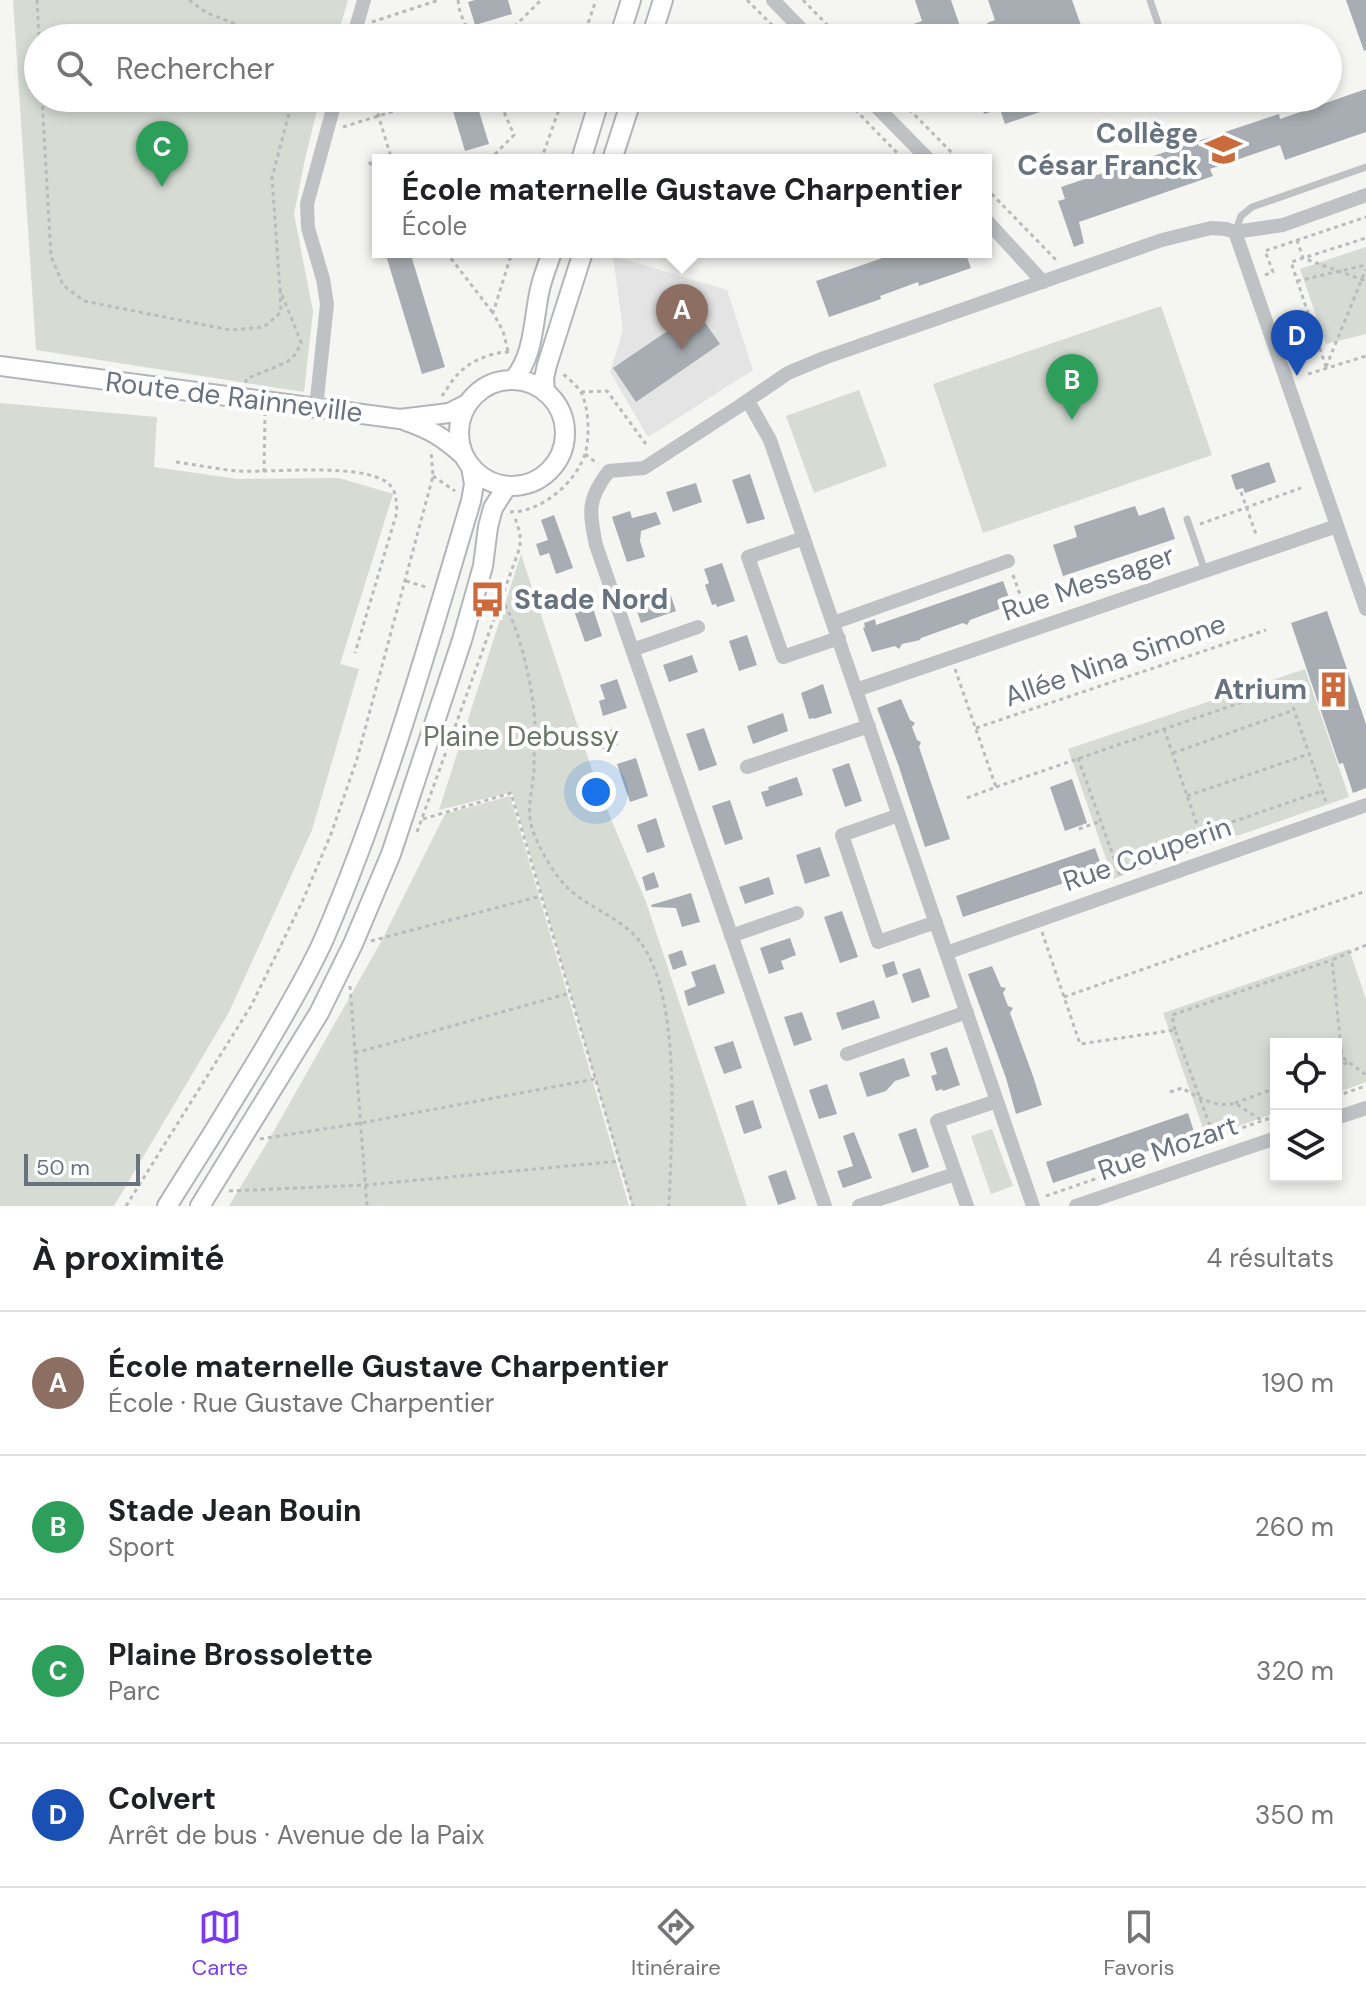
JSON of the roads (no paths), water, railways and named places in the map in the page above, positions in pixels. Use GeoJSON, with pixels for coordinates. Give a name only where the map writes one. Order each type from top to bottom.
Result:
{"type":"FeatureCollection","features":[{"type":"Feature","properties":{"kind":"main road"},"geometry":{"type":"LineString","coordinates":[[623,24],[631,0]]}},
{"type":"Feature","properties":{"kind":"main road"},"geometry":{"type":"LineString","coordinates":[[655,24],[663,0]]}},
{"type":"Feature","properties":{"kind":"main road"},"geometry":{"type":"LineString","coordinates":[[583,154],[596,112]]}},
{"type":"Feature","properties":{"kind":"main road"},"geometry":{"type":"LineString","coordinates":[[614,154],[627,112]]}},
{"type":"Feature","properties":{"kind":"main road"},"geometry":{"type":"LineString","coordinates":[[513,380],[528,356],[541,287],[550,258]]}},
{"type":"Feature","properties":{"kind":"main road"},"geometry":{"type":"LineString","coordinates":[[545,391],[547,365],[581,258]]}},
{"type":"Feature","properties":{"kind":"main road","name":"Route de Rainneville"},"geometry":{"type":"LineString","coordinates":[[0,366],[400,419],[449,413],[467,404]]}},
{"type":"Feature","properties":{"kind":"main road"},"geometry":{"type":"LineString","coordinates":[[167,1206],[283,1016],[328,928],[372,818],[471,501],[474,484],[467,461],[459,443],[458,429],[467,404],[492,383],[513,380],[535,385],[555,402],[565,431],[558,460],[548,472],[522,485],[507,486],[481,477],[467,461],[443,437],[400,419]]}},
{"type":"Feature","properties":{"kind":"main road"},"geometry":{"type":"LineString","coordinates":[[200,1206],[319,1013],[386,867],[462,640],[483,566],[493,508],[507,486]]}},
{"type":"Feature","properties":{"kind":"street"},"geometry":{"type":"LineString","coordinates":[[357,24],[364,0]]}},
{"type":"Feature","properties":{"kind":"street"},"geometry":{"type":"LineString","coordinates":[[773,0],[796,24]]}},
{"type":"Feature","properties":{"kind":"street"},"geometry":{"type":"LineString","coordinates":[[316,408],[327,304],[308,228],[307,204],[332,112]]}},
{"type":"Feature","properties":{"kind":"street"},"geometry":{"type":"LineString","coordinates":[[882,112],[923,154]]}},
{"type":"Feature","properties":{"kind":"street"},"geometry":{"type":"LineString","coordinates":[[825,1206],[596,545],[590,509],[597,486],[609,471],[644,468],[800,368],[1162,240],[1211,228],[1235,232],[1283,225],[1366,195]]}},
{"type":"Feature","properties":{"kind":"street"},"geometry":{"type":"LineString","coordinates":[[992,227],[1043,282]]}},
{"type":"Feature","properties":{"kind":"street"},"geometry":{"type":"LineString","coordinates":[[1235,232],[1366,609]]}},
{"type":"Feature","properties":{"kind":"street"},"geometry":{"type":"LineString","coordinates":[[748,401],[770,440],[1035,1204]]}},
{"type":"Feature","properties":{"kind":"street","name":"Rue Messager"},"geometry":{"type":"LineString","coordinates":[[856,690],[1337,526]]}},
{"type":"Feature","properties":{"kind":"street"},"geometry":{"type":"LineString","coordinates":[[804,538],[748,557],[778,643],[783,657],[839,638]]}},
{"type":"Feature","properties":{"kind":"street"},"geometry":{"type":"LineString","coordinates":[[833,623],[1008,561]]}},
{"type":"Feature","properties":{"kind":"street"},"geometry":{"type":"LineString","coordinates":[[632,650],[698,627]]}},
{"type":"Feature","properties":{"kind":"street"},"geometry":{"type":"LineString","coordinates":[[747,767],[869,726]]}},
{"type":"Feature","properties":{"kind":"street","name":"Rue Couperin"},"geometry":{"type":"LineString","coordinates":[[946,953],[1366,805]]}},
{"type":"Feature","properties":{"kind":"street"},"geometry":{"type":"LineString","coordinates":[[899,815],[842,835],[878,942],[936,922]]}},
{"type":"Feature","properties":{"kind":"street"},"geometry":{"type":"LineString","coordinates":[[731,936],[797,913]]}},
{"type":"Feature","properties":{"kind":"street"},"geometry":{"type":"LineString","coordinates":[[847,1054],[967,1012]]}},
{"type":"Feature","properties":{"kind":"street"},"geometry":{"type":"LineString","coordinates":[[967,1206],[937,1121],[997,1101]]}},
{"type":"Feature","properties":{"kind":"street"},"geometry":{"type":"LineString","coordinates":[[1342,1116],[1366,1108]]}},
{"type":"Feature","properties":{"kind":"street","name":"Rue Mozart"},"geometry":{"type":"LineString","coordinates":[[1076,1206],[1270,1140]]}},
{"type":"Feature","properties":{"kind":"street"},"geometry":{"type":"LineString","coordinates":[[859,1206],[955,1174]]}},
{"type":"Feature","properties":{"kind":"lane"},"geometry":{"type":"LineString","coordinates":[[1150,0],[1158,24]]}},
{"type":"Feature","properties":{"kind":"lane"},"geometry":{"type":"LineString","coordinates":[[1235,232],[1241,216],[1252,207],[1366,167]]}},
{"type":"Feature","properties":{"kind":"lane"},"geometry":{"type":"LineString","coordinates":[[1187,519],[1205,571]]}},
{"type":"Feature","properties":{"kind":"place","name":"Collège César Franck"},"geometry":{"type":"Point","coordinates":[1224,149]}},
{"type":"Feature","properties":{"kind":"place","name":"Plaine Brossolette"},"geometry":{"type":"Point","coordinates":[162,187]}},
{"type":"Feature","properties":{"kind":"place","name":"École maternelle Gustave Charpentier"},"geometry":{"type":"Point","coordinates":[682,350]}},
{"type":"Feature","properties":{"kind":"place","name":"Colvert"},"geometry":{"type":"Point","coordinates":[1297,376]}},
{"type":"Feature","properties":{"kind":"place","name":"Stade Jean Bouin"},"geometry":{"type":"Point","coordinates":[1072,420]}},
{"type":"Feature","properties":{"kind":"place","name":"Stade Nord"},"geometry":{"type":"Point","coordinates":[488,599]}},
{"type":"Feature","properties":{"kind":"place","name":"Atrium"},"geometry":{"type":"Point","coordinates":[1333,689]}},
{"type":"Feature","properties":{"kind":"park label","name":"Plaine Debussy"},"geometry":{"type":"Point","coordinates":[521,736]}}]}
